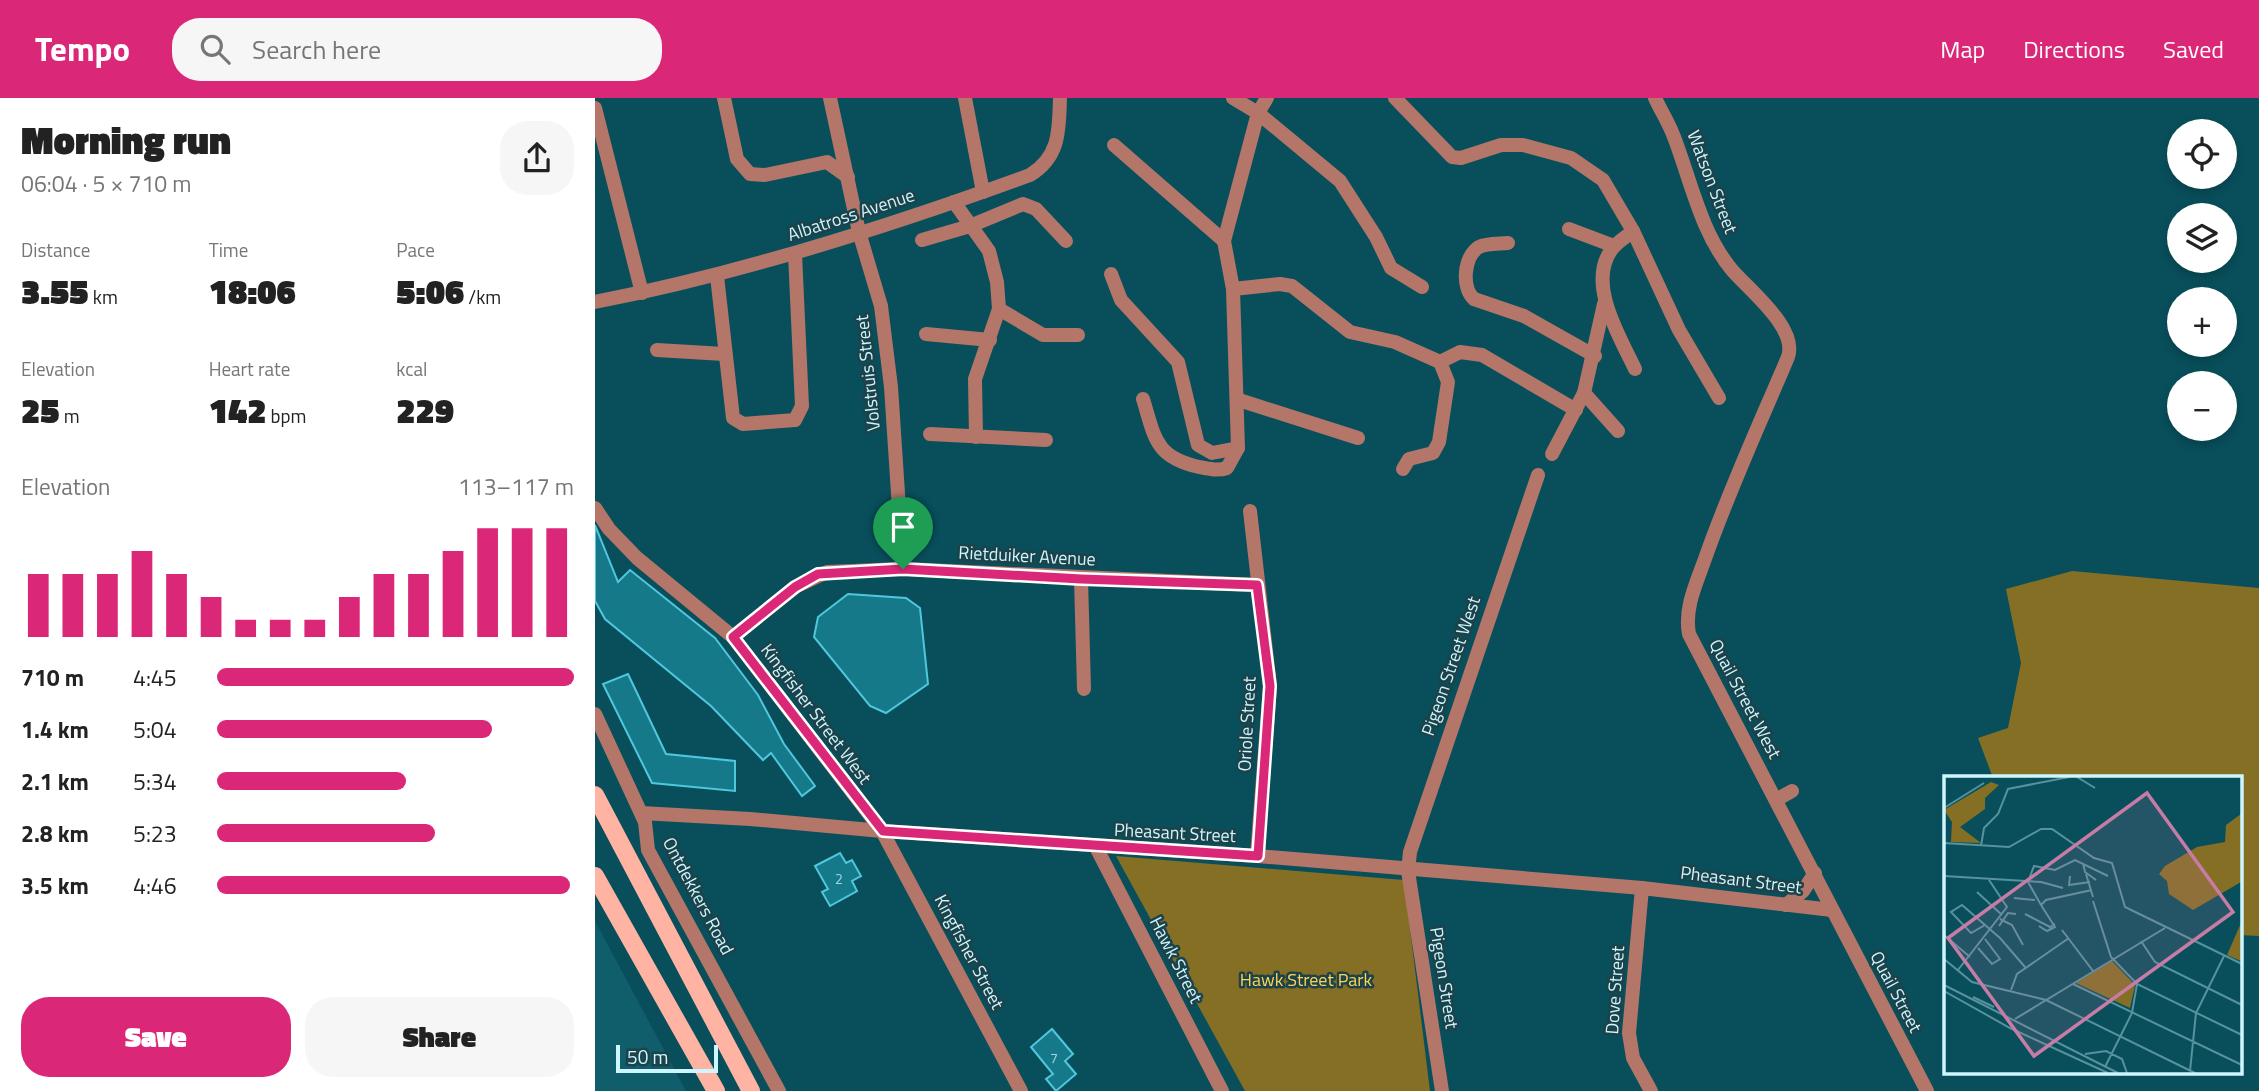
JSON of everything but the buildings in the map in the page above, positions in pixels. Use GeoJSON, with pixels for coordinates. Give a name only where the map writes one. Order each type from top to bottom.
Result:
{"type":"FeatureCollection","features":[{"type":"Feature","properties":{"kind":"main road"},"geometry":{"type":"LineString","coordinates":[[595,795],[751,1091]]}},
{"type":"Feature","properties":{"kind":"main road"},"geometry":{"type":"LineString","coordinates":[[595,876],[716,1091]]}},
{"type":"Feature","properties":{"kind":"street"},"geometry":{"type":"LineString","coordinates":[[724,98],[737,159],[750,174],[765,175],[827,162],[848,177]]}},
{"type":"Feature","properties":{"kind":"street","name":"Volstruis Street"},"geometry":{"type":"LineString","coordinates":[[830,98],[859,232],[883,320],[891,387],[903,569]]}},
{"type":"Feature","properties":{"kind":"street"},"geometry":{"type":"LineString","coordinates":[[965,98],[983,192]]}},
{"type":"Feature","properties":{"kind":"street","name":"Albatross Avenue"},"geometry":{"type":"LineString","coordinates":[[595,302],[717,276],[796,254],[1030,175],[1050,159],[1059,128],[1061,98]]}},
{"type":"Feature","properties":{"kind":"street"},"geometry":{"type":"LineString","coordinates":[[1233,98],[1258,113],[1340,181],[1376,237],[1391,268],[1422,287]]}},
{"type":"Feature","properties":{"kind":"street"},"geometry":{"type":"LineString","coordinates":[[1143,400],[1156,441],[1170,458],[1194,466],[1224,470],[1234,461],[1238,449],[1239,400],[1233,289],[1224,241],[1258,113],[1267,98]]}},
{"type":"Feature","properties":{"kind":"street"},"geometry":{"type":"LineString","coordinates":[[1395,98],[1452,157],[1461,158],[1491,147],[1511,144],[1571,158],[1603,180],[1633,231],[1679,330],[1719,398]]}},
{"type":"Feature","properties":{"kind":"street","name":"Watson Street"},"geometry":{"type":"LineString","coordinates":[[1655,98],[1673,134],[1714,243],[1731,269],[1784,329],[1791,342]]}},
{"type":"Feature","properties":{"kind":"street"},"geometry":{"type":"LineString","coordinates":[[595,108],[642,293]]}},
{"type":"Feature","properties":{"kind":"street"},"geometry":{"type":"LineString","coordinates":[[1114,145],[1224,241]]}},
{"type":"Feature","properties":{"kind":"street"},"geometry":{"type":"LineString","coordinates":[[954,202],[992,259],[999,309],[975,379],[976,437]]}},
{"type":"Feature","properties":{"kind":"street"},"geometry":{"type":"LineString","coordinates":[[922,240],[969,226],[1023,204],[1036,209],[1066,241]]}},
{"type":"Feature","properties":{"kind":"street"},"geometry":{"type":"LineString","coordinates":[[1569,229],[1614,246]]}},
{"type":"Feature","properties":{"kind":"street"},"geometry":{"type":"LineString","coordinates":[[1552,454],[1584,393],[1595,356],[1604,304],[1606,261],[1614,246],[1633,231]]}},
{"type":"Feature","properties":{"kind":"street"},"geometry":{"type":"LineString","coordinates":[[1508,243],[1483,246],[1473,253],[1465,277],[1468,294],[1476,300],[1524,316],[1595,356]]}},
{"type":"Feature","properties":{"kind":"street"},"geometry":{"type":"LineString","coordinates":[[717,276],[731,411],[736,421],[748,424],[798,418],[803,406],[796,254]]}},
{"type":"Feature","properties":{"kind":"street"},"geometry":{"type":"LineString","coordinates":[[1111,274],[1121,300],[1178,362],[1198,445],[1204,452],[1212,453],[1238,449]]}},
{"type":"Feature","properties":{"kind":"street"},"geometry":{"type":"LineString","coordinates":[[1233,289],[1280,284],[1292,286],[1350,332],[1395,342],[1440,362],[1448,382],[1439,442],[1433,453],[1409,459],[1403,469]]}},
{"type":"Feature","properties":{"kind":"street"},"geometry":{"type":"LineString","coordinates":[[1604,304],[1635,369]]}},
{"type":"Feature","properties":{"kind":"street"},"geometry":{"type":"LineString","coordinates":[[999,309],[1043,335],[1078,335]]}},
{"type":"Feature","properties":{"kind":"street"},"geometry":{"type":"LineString","coordinates":[[926,334],[990,340]]}},
{"type":"Feature","properties":{"kind":"street","name":"Quail Street West"},"geometry":{"type":"LineString","coordinates":[[1791,342],[1788,357],[1721,513],[1692,595],[1687,625],[1689,634],[1832,910]]}},
{"type":"Feature","properties":{"kind":"street"},"geometry":{"type":"LineString","coordinates":[[657,350],[724,354]]}},
{"type":"Feature","properties":{"kind":"street"},"geometry":{"type":"LineString","coordinates":[[1440,362],[1460,352],[1482,355],[1576,410]]}},
{"type":"Feature","properties":{"kind":"street"},"geometry":{"type":"LineString","coordinates":[[1584,393],[1618,431]]}},
{"type":"Feature","properties":{"kind":"street"},"geometry":{"type":"LineString","coordinates":[[1239,400],[1358,438]]}},
{"type":"Feature","properties":{"kind":"street"},"geometry":{"type":"LineString","coordinates":[[929,434],[1046,440]]}},
{"type":"Feature","properties":{"kind":"street","name":"Pigeon Street West"},"geometry":{"type":"LineString","coordinates":[[1408,871],[1417,826],[1538,475]]}},
{"type":"Feature","properties":{"kind":"street","name":"Kingfisher Street West"},"geometry":{"type":"LineString","coordinates":[[595,508],[609,529],[637,558],[733,637],[883,831]]}},
{"type":"Feature","properties":{"kind":"street","name":"Oriole Street"},"geometry":{"type":"LineString","coordinates":[[1250,511],[1270,686],[1258,856]]}},
{"type":"Feature","properties":{"kind":"street","name":"Rietduiker Avenue"},"geometry":{"type":"LineString","coordinates":[[733,637],[795,587],[818,574],[903,569],[1257,585]]}},
{"type":"Feature","properties":{"kind":"street"},"geometry":{"type":"LineString","coordinates":[[1081,579],[1084,689]]}},
{"type":"Feature","properties":{"kind":"street","name":"Ontdekkers Road"},"geometry":{"type":"LineString","coordinates":[[595,714],[641,813],[648,850],[779,1091]]}},
{"type":"Feature","properties":{"kind":"street"},"geometry":{"type":"LineString","coordinates":[[1776,800],[1792,791]]}},
{"type":"Feature","properties":{"kind":"street","name":"Pheasant Street"},"geometry":{"type":"LineString","coordinates":[[641,813],[750,818],[1096,848],[1258,856],[1408,871],[1642,888],[1832,910]]}},
{"type":"Feature","properties":{"kind":"street","name":"Kingfisher Street"},"geometry":{"type":"LineString","coordinates":[[883,831],[1021,1091]]}},
{"type":"Feature","properties":{"kind":"street","name":"Hawk Street"},"geometry":{"type":"LineString","coordinates":[[1096,848],[1222,1091]]}},
{"type":"Feature","properties":{"kind":"street","name":"Pigeon Street"},"geometry":{"type":"LineString","coordinates":[[1408,871],[1442,1091]]}},
{"type":"Feature","properties":{"kind":"street"},"geometry":{"type":"LineString","coordinates":[[1786,905],[1803,891],[1815,873]]}},
{"type":"Feature","properties":{"kind":"street","name":"Dove Street"},"geometry":{"type":"LineString","coordinates":[[1642,888],[1629,1032],[1633,1058],[1651,1091]]}},
{"type":"Feature","properties":{"kind":"street","name":"Quail Street"},"geometry":{"type":"LineString","coordinates":[[1832,910],[1927,1091]]}},
{"type":"Feature","properties":{"kind":"shaded area"},"geometry":{"type":"Polygon","coordinates":[[[595,921],[686,1091],[595,1091],[595,921]]]}},
{"type":"Feature","properties":{"kind":"green space"},"geometry":{"type":"Polygon","coordinates":[[[2072,571],[2259,588],[2259,936],[2241,935],[2241,776],[1992,776],[1978,738],[2008,728],[2021,663],[2006,589],[2072,571]]]}},
{"type":"Feature","properties":{"kind":"green space","name":"Hawk Street Park"},"geometry":{"type":"Polygon","coordinates":[[[1116,856],[1404,880],[1430,1091],[1245,1091],[1116,856]]]}},
{"type":"Feature","properties":{"kind":"route"},"geometry":{"type":"LineString","coordinates":[[903,569],[1257,585],[1267,645],[1270,686],[1258,856],[1096,848],[883,831],[733,637],[795,587],[818,574],[903,569]]}}]}
